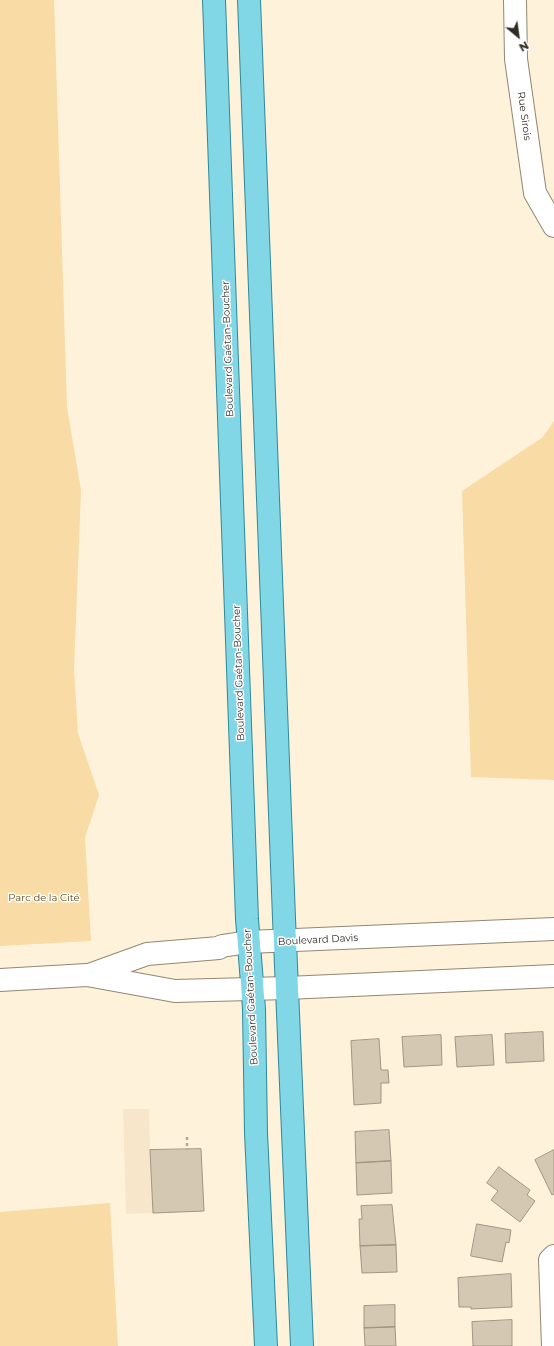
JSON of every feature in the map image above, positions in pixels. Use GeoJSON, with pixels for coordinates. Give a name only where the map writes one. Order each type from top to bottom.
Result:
{"type":"FeatureCollection","features":[{"type":"Feature","properties":{"kind":"main road","name":"Boulevard Gaétan-Boucher"},"geometry":{"type":"LineString","coordinates":[[214,0],[248,942],[252,989],[256,1141],[266,1346]]}},
{"type":"Feature","properties":{"kind":"main road"},"geometry":{"type":"LineString","coordinates":[[249,0],[302,1346]]}},
{"type":"Feature","properties":{"kind":"street","name":"Rue Sirois"},"geometry":{"type":"LineString","coordinates":[[515,0],[516,59],[535,193],[554,226]]}},
{"type":"Feature","properties":{"kind":"street","name":"Boulevard Davis"},"geometry":{"type":"LineString","coordinates":[[88,975],[147,954],[220,948],[222,946],[248,942],[554,929]]}},
{"type":"Feature","properties":{"kind":"street","name":"Boulevard Davis"},"geometry":{"type":"LineString","coordinates":[[0,980],[88,975],[175,991],[287,988],[554,976]]}},
{"type":"Feature","properties":{"kind":"street"},"geometry":{"type":"LineString","coordinates":[[553,1346],[550,1260],[554,1256]]}},
{"type":"Feature","properties":{"kind":"path"},"geometry":{"type":"LineString","coordinates":[[187,1137],[188,1150]]}},
{"type":"Feature","properties":{"kind":"shaded area"},"geometry":{"type":"Polygon","coordinates":[[[123,1109],[149,1109],[150,1150],[201,1149],[204,1211],[126,1214],[123,1109]]]}},
{"type":"Feature","properties":{"kind":"green space","name":"Parc de la Cité"},"geometry":{"type":"Polygon","coordinates":[[[0,0],[54,0],[67,407],[81,490],[74,669],[78,733],[99,795],[85,838],[91,941],[0,946],[0,0]]]}},
{"type":"Feature","properties":{"kind":"green space"},"geometry":{"type":"Polygon","coordinates":[[[554,421],[554,780],[471,777],[462,491],[543,437],[554,421]]]}},
{"type":"Feature","properties":{"kind":"green space"},"geometry":{"type":"Polygon","coordinates":[[[110,1203],[118,1346],[0,1346],[0,1212],[110,1203]]]}},
{"type":"Feature","properties":{"kind":"building"},"geometry":{"type":"Polygon","coordinates":[[[543,1032],[544,1061],[506,1063],[505,1034],[543,1032]]]}},
{"type":"Feature","properties":{"kind":"building"},"geometry":{"type":"Polygon","coordinates":[[[441,1035],[442,1065],[404,1067],[402,1037],[441,1035]]]}},
{"type":"Feature","properties":{"kind":"building"},"geometry":{"type":"Polygon","coordinates":[[[492,1035],[494,1065],[457,1067],[455,1037],[492,1035]]]}},
{"type":"Feature","properties":{"kind":"building"},"geometry":{"type":"Polygon","coordinates":[[[379,1039],[381,1070],[388,1070],[389,1083],[381,1083],[381,1103],[354,1105],[351,1041],[379,1039]]]}},
{"type":"Feature","properties":{"kind":"building"},"geometry":{"type":"Polygon","coordinates":[[[389,1130],[391,1161],[356,1163],[355,1132],[389,1130]]]}},
{"type":"Feature","properties":{"kind":"building"},"geometry":{"type":"Polygon","coordinates":[[[201,1149],[204,1211],[153,1213],[150,1150],[201,1149]]]}},
{"type":"Feature","properties":{"kind":"building"},"geometry":{"type":"Polygon","coordinates":[[[554,1150],[554,1194],[552,1195],[535,1160],[554,1150]]]}},
{"type":"Feature","properties":{"kind":"building"},"geometry":{"type":"Polygon","coordinates":[[[391,1161],[392,1193],[357,1195],[356,1163],[391,1161]]]}},
{"type":"Feature","properties":{"kind":"building"},"geometry":{"type":"Polygon","coordinates":[[[499,1167],[530,1190],[527,1195],[535,1201],[520,1222],[491,1200],[498,1191],[487,1183],[499,1167]]]}},
{"type":"Feature","properties":{"kind":"building"},"geometry":{"type":"Polygon","coordinates":[[[392,1205],[396,1245],[360,1246],[359,1219],[362,1219],[361,1206],[392,1205]]]}},
{"type":"Feature","properties":{"kind":"building"},"geometry":{"type":"Polygon","coordinates":[[[477,1224],[511,1230],[509,1243],[506,1242],[502,1262],[471,1256],[477,1224]]]}},
{"type":"Feature","properties":{"kind":"building"},"geometry":{"type":"Polygon","coordinates":[[[396,1245],[397,1272],[362,1273],[360,1246],[396,1245]]]}},
{"type":"Feature","properties":{"kind":"building"},"geometry":{"type":"Polygon","coordinates":[[[511,1274],[512,1307],[471,1309],[471,1307],[459,1307],[458,1278],[511,1274]]]}},
{"type":"Feature","properties":{"kind":"building"},"geometry":{"type":"Polygon","coordinates":[[[395,1305],[395,1327],[364,1328],[364,1306],[395,1305]]]}},
{"type":"Feature","properties":{"kind":"building"},"geometry":{"type":"Polygon","coordinates":[[[512,1320],[512,1346],[473,1346],[472,1322],[512,1320]]]}},
{"type":"Feature","properties":{"kind":"building"},"geometry":{"type":"Polygon","coordinates":[[[395,1327],[396,1346],[365,1346],[364,1328],[395,1327]]]}}]}
